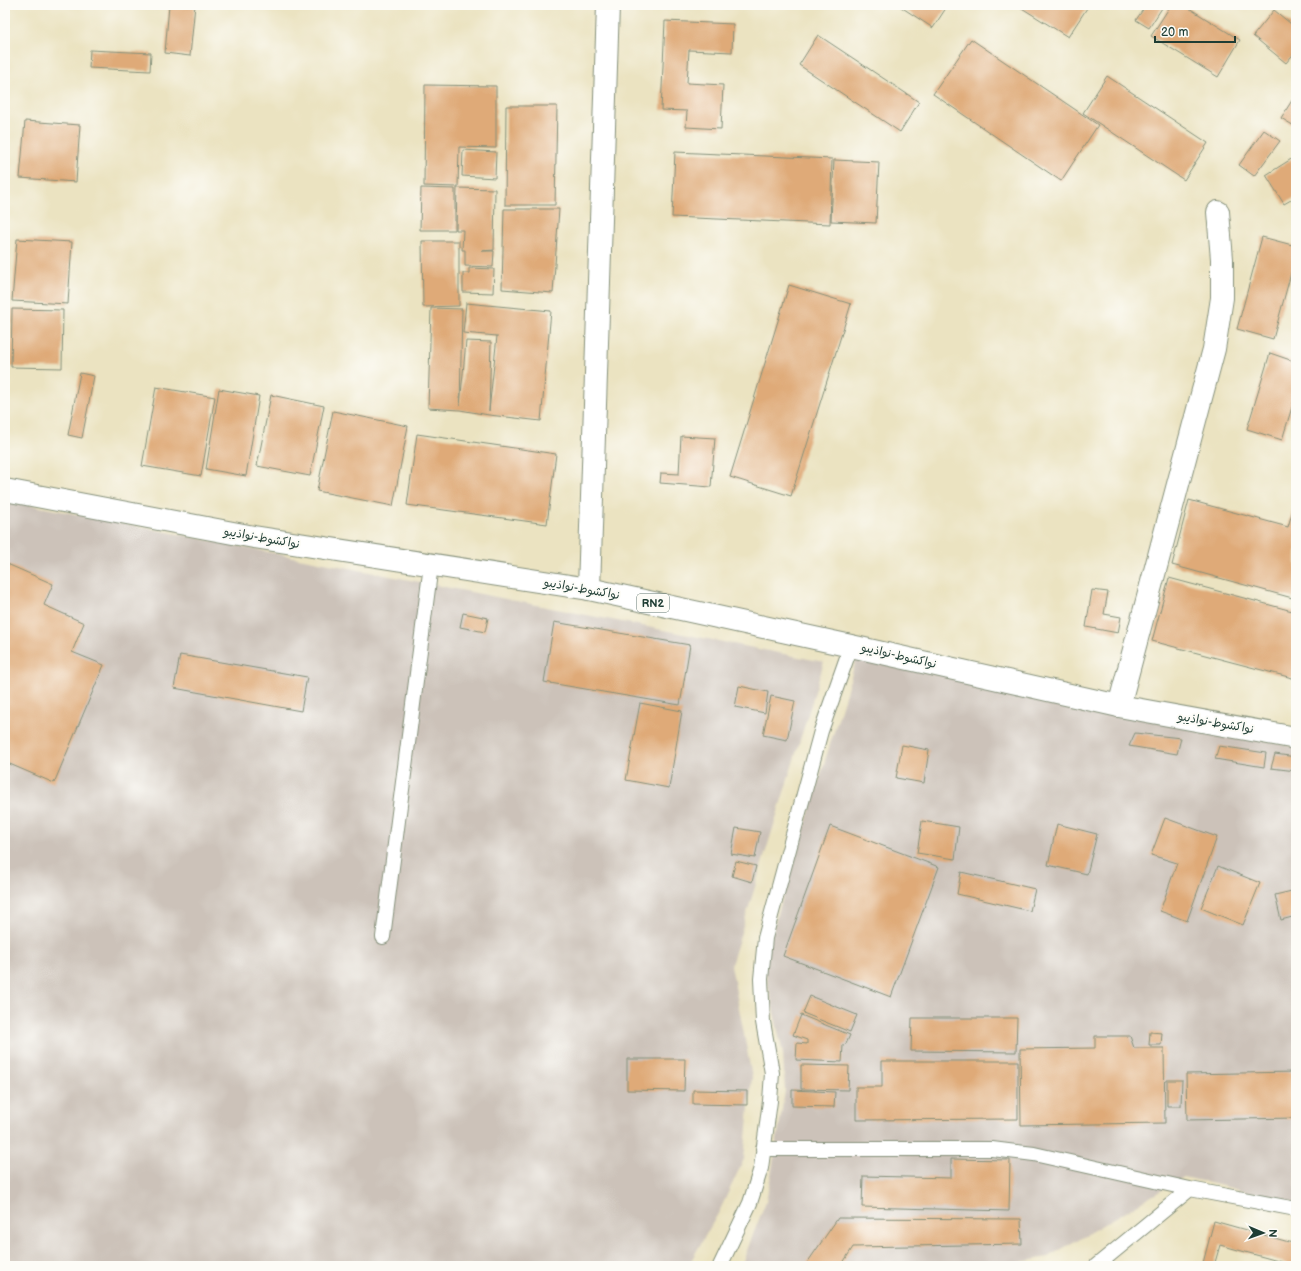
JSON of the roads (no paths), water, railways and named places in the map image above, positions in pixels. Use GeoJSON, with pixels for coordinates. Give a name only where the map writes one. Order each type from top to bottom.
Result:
{"type":"FeatureCollection","features":[{"type":"Feature","properties":{"kind":"main road"},"geometry":{"type":"LineString","coordinates":[[589,589],[608,5]]}},
{"type":"Feature","properties":{"kind":"main road"},"geometry":{"type":"LineString","coordinates":[[1119,706],[1214,349],[1222,298],[1222,258],[1218,212]]}},
{"type":"Feature","properties":{"kind":"main road","name":"نواكشوط-نواذيبو"},"geometry":{"type":"LineString","coordinates":[[5,490],[254,537],[589,589],[1119,706],[1296,738]]}},
{"type":"Feature","properties":{"kind":"lane"},"geometry":{"type":"LineString","coordinates":[[383,937],[431,565]]}},
{"type":"Feature","properties":{"kind":"lane"},"geometry":{"type":"LineString","coordinates":[[720,1266],[750,1203],[761,1168],[764,1149],[772,1073],[763,1022],[761,979],[765,938],[821,731],[851,646]]}},
{"type":"Feature","properties":{"kind":"lane"},"geometry":{"type":"LineString","coordinates":[[764,1149],[992,1149],[1034,1154],[1190,1189],[1296,1210]]}},
{"type":"Feature","properties":{"kind":"lane"},"geometry":{"type":"LineString","coordinates":[[1096,1266],[1190,1189]]}}]}
